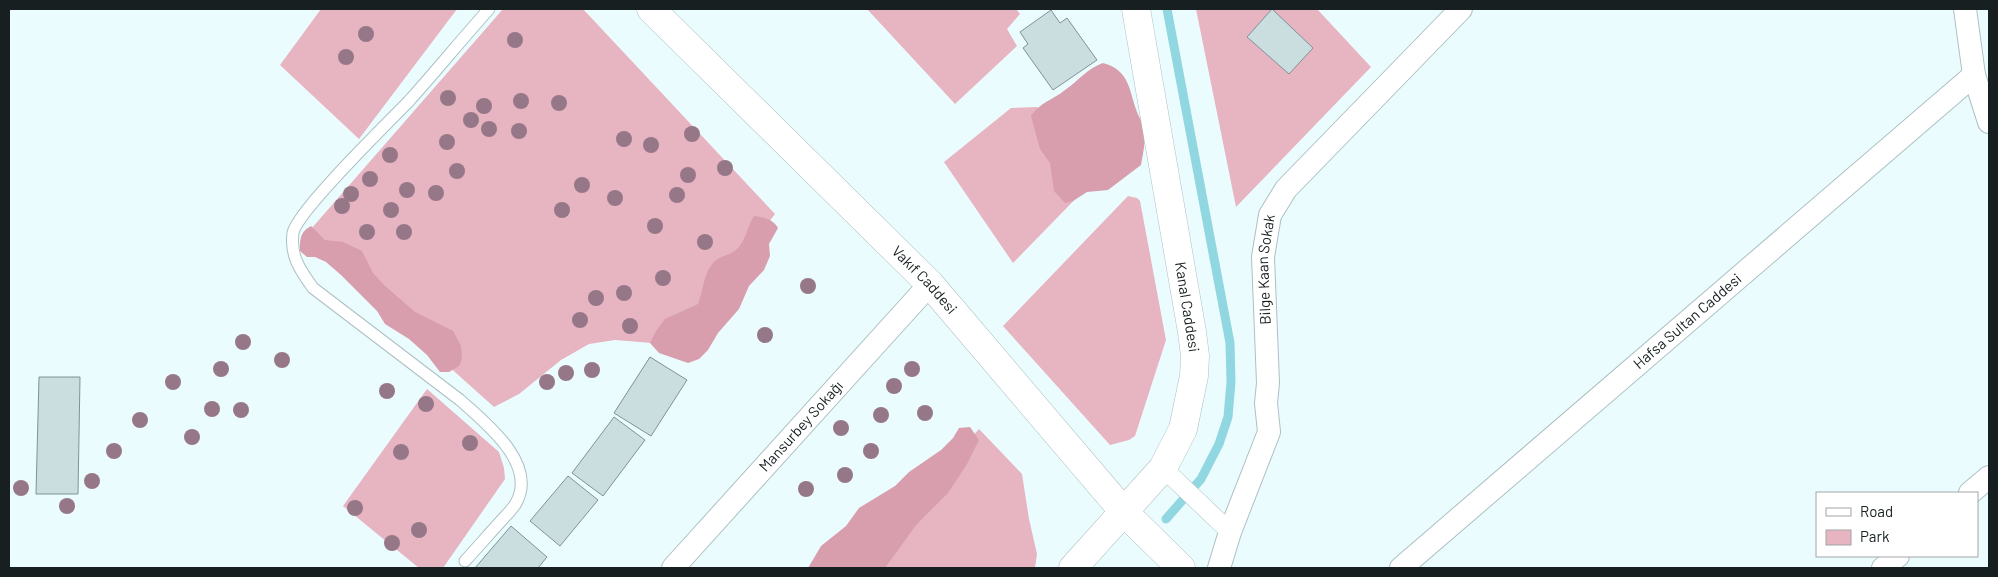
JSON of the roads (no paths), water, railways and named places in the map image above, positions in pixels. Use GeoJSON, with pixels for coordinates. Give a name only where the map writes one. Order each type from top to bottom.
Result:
{"type":"FeatureCollection","features":[{"type":"Feature","properties":{"kind":"street","name":"Vakıf Caddesi"},"geometry":{"type":"LineString","coordinates":[[651,9],[930,284],[1124,512],[1181,568]]}},
{"type":"Feature","properties":{"kind":"street","name":"Kanal Caddesi"},"geometry":{"type":"LineString","coordinates":[[1073,568],[1162,468],[1182,429],[1190,401],[1195,356],[1136,9]]}},
{"type":"Feature","properties":{"kind":"street","name":"Bilge Kaan Sokak"},"geometry":{"type":"LineString","coordinates":[[1219,568],[1230,532],[1269,432],[1266,404],[1268,383],[1263,257],[1270,216],[1286,188],[1461,9]]}},
{"type":"Feature","properties":{"kind":"street"},"geometry":{"type":"LineString","coordinates":[[1965,9],[1974,75],[1989,122]]}},
{"type":"Feature","properties":{"kind":"street","name":"Hafsa Sultan Caddesi"},"geometry":{"type":"LineString","coordinates":[[1402,568],[1974,75]]}},
{"type":"Feature","properties":{"kind":"street","name":"Mansurbey Sokağı"},"geometry":{"type":"LineString","coordinates":[[673,568],[930,284]]}},
{"type":"Feature","properties":{"kind":"street"},"geometry":{"type":"LineString","coordinates":[[1162,468],[1230,532]]}},
{"type":"Feature","properties":{"kind":"street"},"geometry":{"type":"LineString","coordinates":[[1971,492],[1989,477]]}},
{"type":"Feature","properties":{"kind":"street"},"geometry":{"type":"LineString","coordinates":[[1884,568],[1897,557]]}},
{"type":"Feature","properties":{"kind":"lane"},"geometry":{"type":"LineString","coordinates":[[465,561],[516,504],[522,488],[520,470],[514,456],[478,416],[460,400],[313,288],[298,267],[293,254],[294,231],[302,216],[320,195],[409,101],[489,9]]}},
{"type":"Feature","properties":{"kind":"waterway"},"geometry":{"type":"LineString","coordinates":[[1166,519],[1201,479],[1219,444],[1228,417],[1231,382],[1230,343],[1167,9]]}}]}
